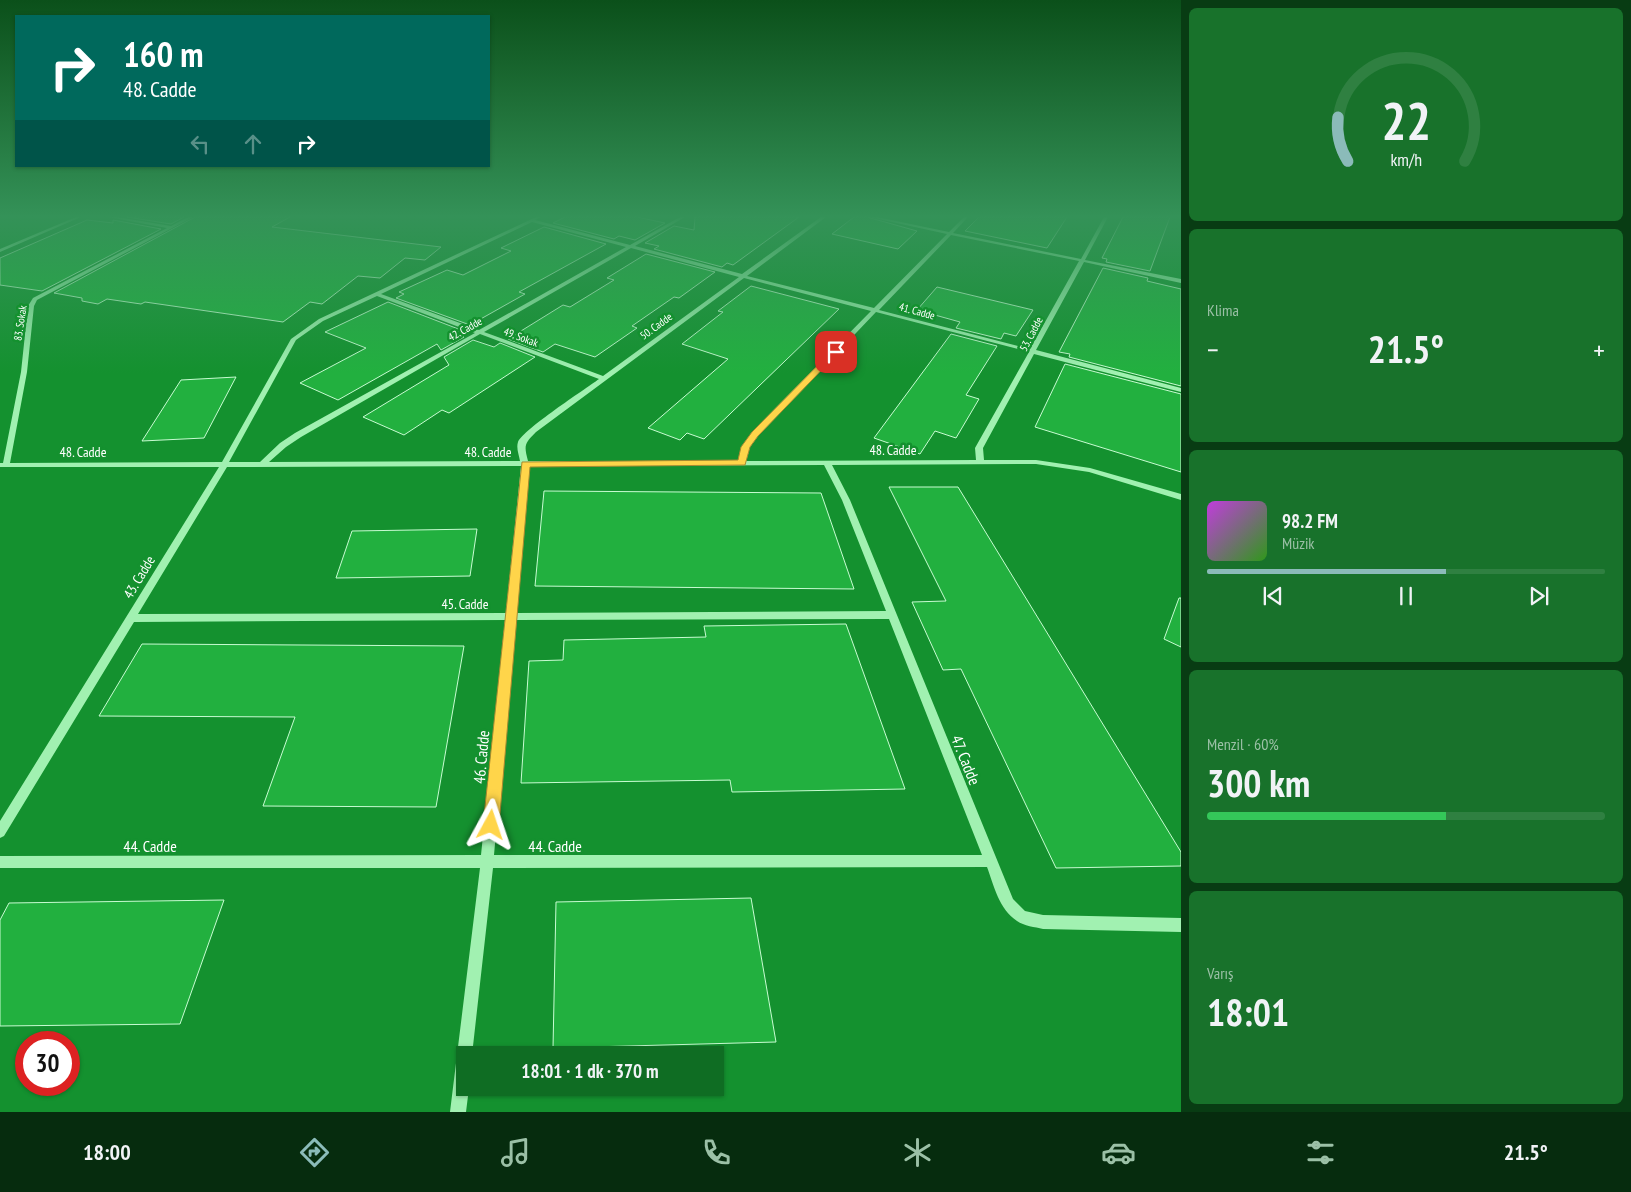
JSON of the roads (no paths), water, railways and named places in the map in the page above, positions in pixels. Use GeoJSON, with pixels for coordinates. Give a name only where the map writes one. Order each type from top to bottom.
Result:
{"type":"FeatureCollection","features":[{"type":"Feature","properties":{"kind":"street","name":"83. Sokak"},"geometry":{"type":"LineString","coordinates":[[3,465],[24,372],[32,302],[48,290],[90,269]]}},
{"type":"Feature","properties":{"kind":"street"},"geometry":{"type":"LineString","coordinates":[[377,294],[430,269]]}},
{"type":"Feature","properties":{"kind":"street","name":"42. Cadde"},"geometry":{"type":"LineString","coordinates":[[261,465],[283,444],[298,435],[592,269]]}},
{"type":"Feature","properties":{"kind":"street","name":"41. Cadde"},"geometry":{"type":"LineString","coordinates":[[714,269],[1181,390]]}},
{"type":"Feature","properties":{"kind":"street","name":"50. Cadde"},"geometry":{"type":"LineString","coordinates":[[525,464],[521,449],[524,438],[602,378],[751,269]]}},
{"type":"Feature","properties":{"kind":"street"},"geometry":{"type":"LineString","coordinates":[[742,463],[746,447],[755,434],[917,269]]}},
{"type":"Feature","properties":{"kind":"street","name":"53. Cadde"},"geometry":{"type":"LineString","coordinates":[[980,462],[979,448],[1034,352],[1076,269]]}},
{"type":"Feature","properties":{"kind":"street"},"geometry":{"type":"LineString","coordinates":[[1123,269],[1181,281]]}},
{"type":"Feature","properties":{"kind":"street","name":"49. Sokak"},"geometry":{"type":"LineString","coordinates":[[377,294],[602,378]]}},
{"type":"Feature","properties":{"kind":"street","name":"43. Cadde"},"geometry":{"type":"LineString","coordinates":[[0,832],[224,465],[298,334],[377,294]]}},
{"type":"Feature","properties":{"kind":"street","name":"47. Cadde"},"geometry":{"type":"LineString","coordinates":[[827,462],[846,500],[989,861],[1008,904],[1022,917],[1043,922],[1181,925]]}},
{"type":"Feature","properties":{"kind":"street","name":"48. Cadde"},"geometry":{"type":"LineString","coordinates":[[3,465],[1036,462],[1074,467],[1181,497]]}},
{"type":"Feature","properties":{"kind":"street","name":"46. Cadde"},"geometry":{"type":"LineString","coordinates":[[458,1112],[487,862],[525,464]]}},
{"type":"Feature","properties":{"kind":"street","name":"45. Cadde"},"geometry":{"type":"LineString","coordinates":[[130,618],[891,615]]}},
{"type":"Feature","properties":{"kind":"street","name":"44. Cadde"},"geometry":{"type":"LineString","coordinates":[[0,862],[989,861]]}}]}
